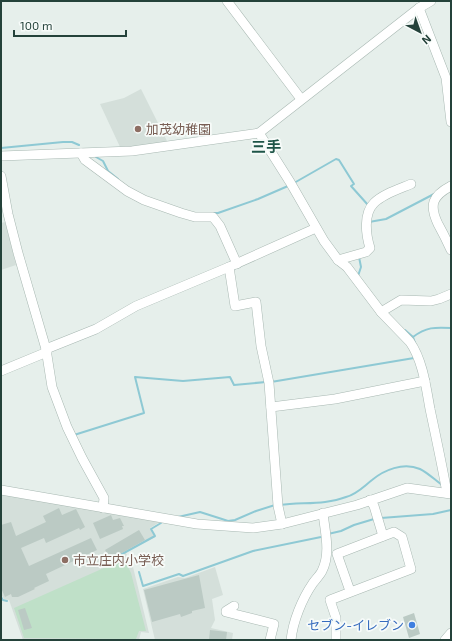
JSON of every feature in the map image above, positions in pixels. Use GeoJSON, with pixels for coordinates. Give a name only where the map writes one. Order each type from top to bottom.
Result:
{"type":"FeatureCollection","features":[{"type":"Feature","properties":{"kind":"street"},"geometry":{"type":"LineString","coordinates":[[227,1],[302,99]]}},
{"type":"Feature","properties":{"kind":"street"},"geometry":{"type":"LineString","coordinates":[[1,156],[132,151],[259,133],[419,8],[431,1]]}},
{"type":"Feature","properties":{"kind":"street"},"geometry":{"type":"LineString","coordinates":[[419,8],[448,78],[451,122]]}},
{"type":"Feature","properties":{"kind":"street"},"geometry":{"type":"LineString","coordinates":[[1,490],[197,524],[253,528],[282,524],[357,505],[406,488],[448,490],[425,381],[418,357],[410,342],[382,312],[347,267],[338,260],[316,228],[290,182],[259,133]]}},
{"type":"Feature","properties":{"kind":"street"},"geometry":{"type":"LineString","coordinates":[[81,153],[85,160],[127,191],[144,200],[180,213],[196,217],[213,216],[223,232],[233,265],[235,306],[256,302],[261,346],[269,382],[278,505],[282,524]]}},
{"type":"Feature","properties":{"kind":"street"},"geometry":{"type":"LineString","coordinates":[[1,176],[8,214],[45,352],[52,387],[82,458],[104,498],[103,508]]}},
{"type":"Feature","properties":{"kind":"street"},"geometry":{"type":"LineString","coordinates":[[338,260],[366,252],[370,248],[367,222],[370,209],[374,202],[411,184]]}},
{"type":"Feature","properties":{"kind":"street"},"geometry":{"type":"LineString","coordinates":[[451,186],[437,196],[433,206],[435,217],[451,250]]}},
{"type":"Feature","properties":{"kind":"street"},"geometry":{"type":"LineString","coordinates":[[1,371],[96,329],[136,306],[316,228]]}},
{"type":"Feature","properties":{"kind":"street"},"geometry":{"type":"LineString","coordinates":[[382,312],[401,300],[431,301],[451,294]]}},
{"type":"Feature","properties":{"kind":"street"},"geometry":{"type":"LineString","coordinates":[[271,407],[335,399],[425,381]]}},
{"type":"Feature","properties":{"kind":"street"},"geometry":{"type":"LineString","coordinates":[[370,500],[374,506],[383,536]]}},
{"type":"Feature","properties":{"kind":"street"},"geometry":{"type":"LineString","coordinates":[[291,640],[296,619],[304,598],[313,583],[323,571],[326,556],[326,535],[323,513]]}},
{"type":"Feature","properties":{"kind":"street"},"geometry":{"type":"LineString","coordinates":[[336,640],[336,618],[330,600],[350,591],[411,569],[402,537],[394,532],[337,554],[350,591]]}},
{"type":"Feature","properties":{"kind":"street"},"geometry":{"type":"LineString","coordinates":[[234,606],[226,612],[274,624],[270,640]]}},
{"type":"Feature","properties":{"kind":"street"},"geometry":{"type":"LineString","coordinates":[[445,640],[451,632]]}},
{"type":"Feature","properties":{"kind":"shaded area"},"geometry":{"type":"Polygon","coordinates":[[[141,89],[168,143],[121,149],[100,104],[124,98],[141,89]]]}},
{"type":"Feature","properties":{"kind":"shaded area"},"geometry":{"type":"Polygon","coordinates":[[[5,222],[16,265],[1,270],[1,223],[5,222]]]}},
{"type":"Feature","properties":{"kind":"shaded area","name":"市立庄内小学校"},"geometry":{"type":"Polygon","coordinates":[[[1,493],[163,520],[150,528],[155,537],[126,553],[133,567],[149,633],[141,632],[139,640],[23,640],[9,600],[4,599],[1,594],[1,493]]]}},
{"type":"Feature","properties":{"kind":"shaded area"},"geometry":{"type":"Polygon","coordinates":[[[215,567],[223,595],[212,599],[215,620],[211,628],[233,633],[232,640],[155,640],[143,589],[178,577],[185,578],[215,567]]]}},
{"type":"Feature","properties":{"kind":"green space"},"geometry":{"type":"Polygon","coordinates":[[[124,559],[131,573],[146,631],[139,631],[136,639],[24,638],[14,608],[124,559]]]}},
{"type":"Feature","properties":{"kind":"building"},"geometry":{"type":"Polygon","coordinates":[[[59,508],[62,515],[76,509],[85,527],[80,530],[79,528],[46,543],[44,538],[21,548],[29,566],[91,538],[97,550],[46,574],[49,581],[34,588],[35,589],[18,597],[12,597],[11,594],[5,597],[1,588],[1,525],[11,522],[16,536],[46,522],[43,516],[59,508]]]}},
{"type":"Feature","properties":{"kind":"building"},"geometry":{"type":"Polygon","coordinates":[[[111,515],[113,520],[120,518],[124,526],[122,526],[123,529],[100,539],[93,523],[111,515]]]}},
{"type":"Feature","properties":{"kind":"building"},"geometry":{"type":"Polygon","coordinates":[[[139,530],[145,540],[111,559],[105,550],[139,530]]]}},
{"type":"Feature","properties":{"kind":"building"},"geometry":{"type":"Polygon","coordinates":[[[199,575],[205,608],[192,611],[192,613],[181,617],[180,614],[152,622],[144,590],[199,575]]]}},
{"type":"Feature","properties":{"kind":"building"},"geometry":{"type":"Polygon","coordinates":[[[25,608],[32,628],[24,630],[18,610],[25,608]]]}},
{"type":"Feature","properties":{"kind":"building","name":"セブン-イレブン"},"geometry":{"type":"Polygon","coordinates":[[[414,613],[420,634],[409,638],[403,617],[414,613]]]}},
{"type":"Feature","properties":{"kind":"building"},"geometry":{"type":"Polygon","coordinates":[[[210,630],[227,632],[226,640],[209,640],[210,630]]]}},
{"type":"Feature","properties":{"kind":"waterway"},"geometry":{"type":"LineString","coordinates":[[1,148],[63,142],[72,142],[79,145]]}},
{"type":"Feature","properties":{"kind":"waterway"},"geometry":{"type":"LineString","coordinates":[[96,157],[103,161],[108,171],[118,179]]}},
{"type":"Feature","properties":{"kind":"waterway"},"geometry":{"type":"LineString","coordinates":[[294,183],[336,159],[339,160],[354,184],[351,186],[368,205]]}},
{"type":"Feature","properties":{"kind":"waterway"},"geometry":{"type":"LineString","coordinates":[[213,213],[218,213],[258,199],[288,186]]}},
{"type":"Feature","properties":{"kind":"waterway"},"geometry":{"type":"LineString","coordinates":[[369,222],[386,219],[434,194]]}},
{"type":"Feature","properties":{"kind":"waterway"},"geometry":{"type":"LineString","coordinates":[[358,276],[361,267],[359,257]]}},
{"type":"Feature","properties":{"kind":"waterway"},"geometry":{"type":"LineString","coordinates":[[415,343],[413,337],[422,331],[435,328],[451,328]]}},
{"type":"Feature","properties":{"kind":"waterway"},"geometry":{"type":"LineString","coordinates":[[405,330],[413,337]]}},
{"type":"Feature","properties":{"kind":"waterway"},"geometry":{"type":"LineString","coordinates":[[271,382],[414,358]]}},
{"type":"Feature","properties":{"kind":"waterway"},"geometry":{"type":"LineString","coordinates":[[74,435],[144,413],[135,377],[183,381],[230,377],[234,385],[266,382]]}},
{"type":"Feature","properties":{"kind":"waterway"},"geometry":{"type":"LineString","coordinates":[[280,505],[338,500],[357,492],[377,476],[388,470],[407,466],[420,469],[442,485]]}},
{"type":"Feature","properties":{"kind":"waterway"},"geometry":{"type":"LineString","coordinates":[[178,517],[200,512],[228,521],[235,520],[275,505]]}},
{"type":"Feature","properties":{"kind":"waterway"},"geometry":{"type":"LineString","coordinates":[[381,518],[433,514],[451,510]]}},
{"type":"Feature","properties":{"kind":"waterway"},"geometry":{"type":"LineString","coordinates":[[328,534],[374,519]]}},
{"type":"Feature","properties":{"kind":"waterway"},"geometry":{"type":"LineString","coordinates":[[111,560],[155,536],[151,529],[161,523]]}},
{"type":"Feature","properties":{"kind":"waterway"},"geometry":{"type":"LineString","coordinates":[[139,572],[143,586],[179,574],[183,576],[253,551],[324,536]]}},
{"type":"Feature","properties":{"kind":"waterway"},"geometry":{"type":"LineString","coordinates":[[1,597],[3,600],[7,601]]}},
{"type":"Feature","properties":{"kind":"place","name":"加茂幼稚園"},"geometry":{"type":"Point","coordinates":[138,129]}},
{"type":"Feature","properties":{"kind":"place","name":"市立庄内小学校"},"geometry":{"type":"Point","coordinates":[65,560]}},
{"type":"Feature","properties":{"kind":"place","name":"セブン-イレブン"},"geometry":{"type":"Point","coordinates":[412,625]}},
{"type":"Feature","properties":{"kind":"district","name":"三手"},"geometry":{"type":"Point","coordinates":[266,147]}}]}
